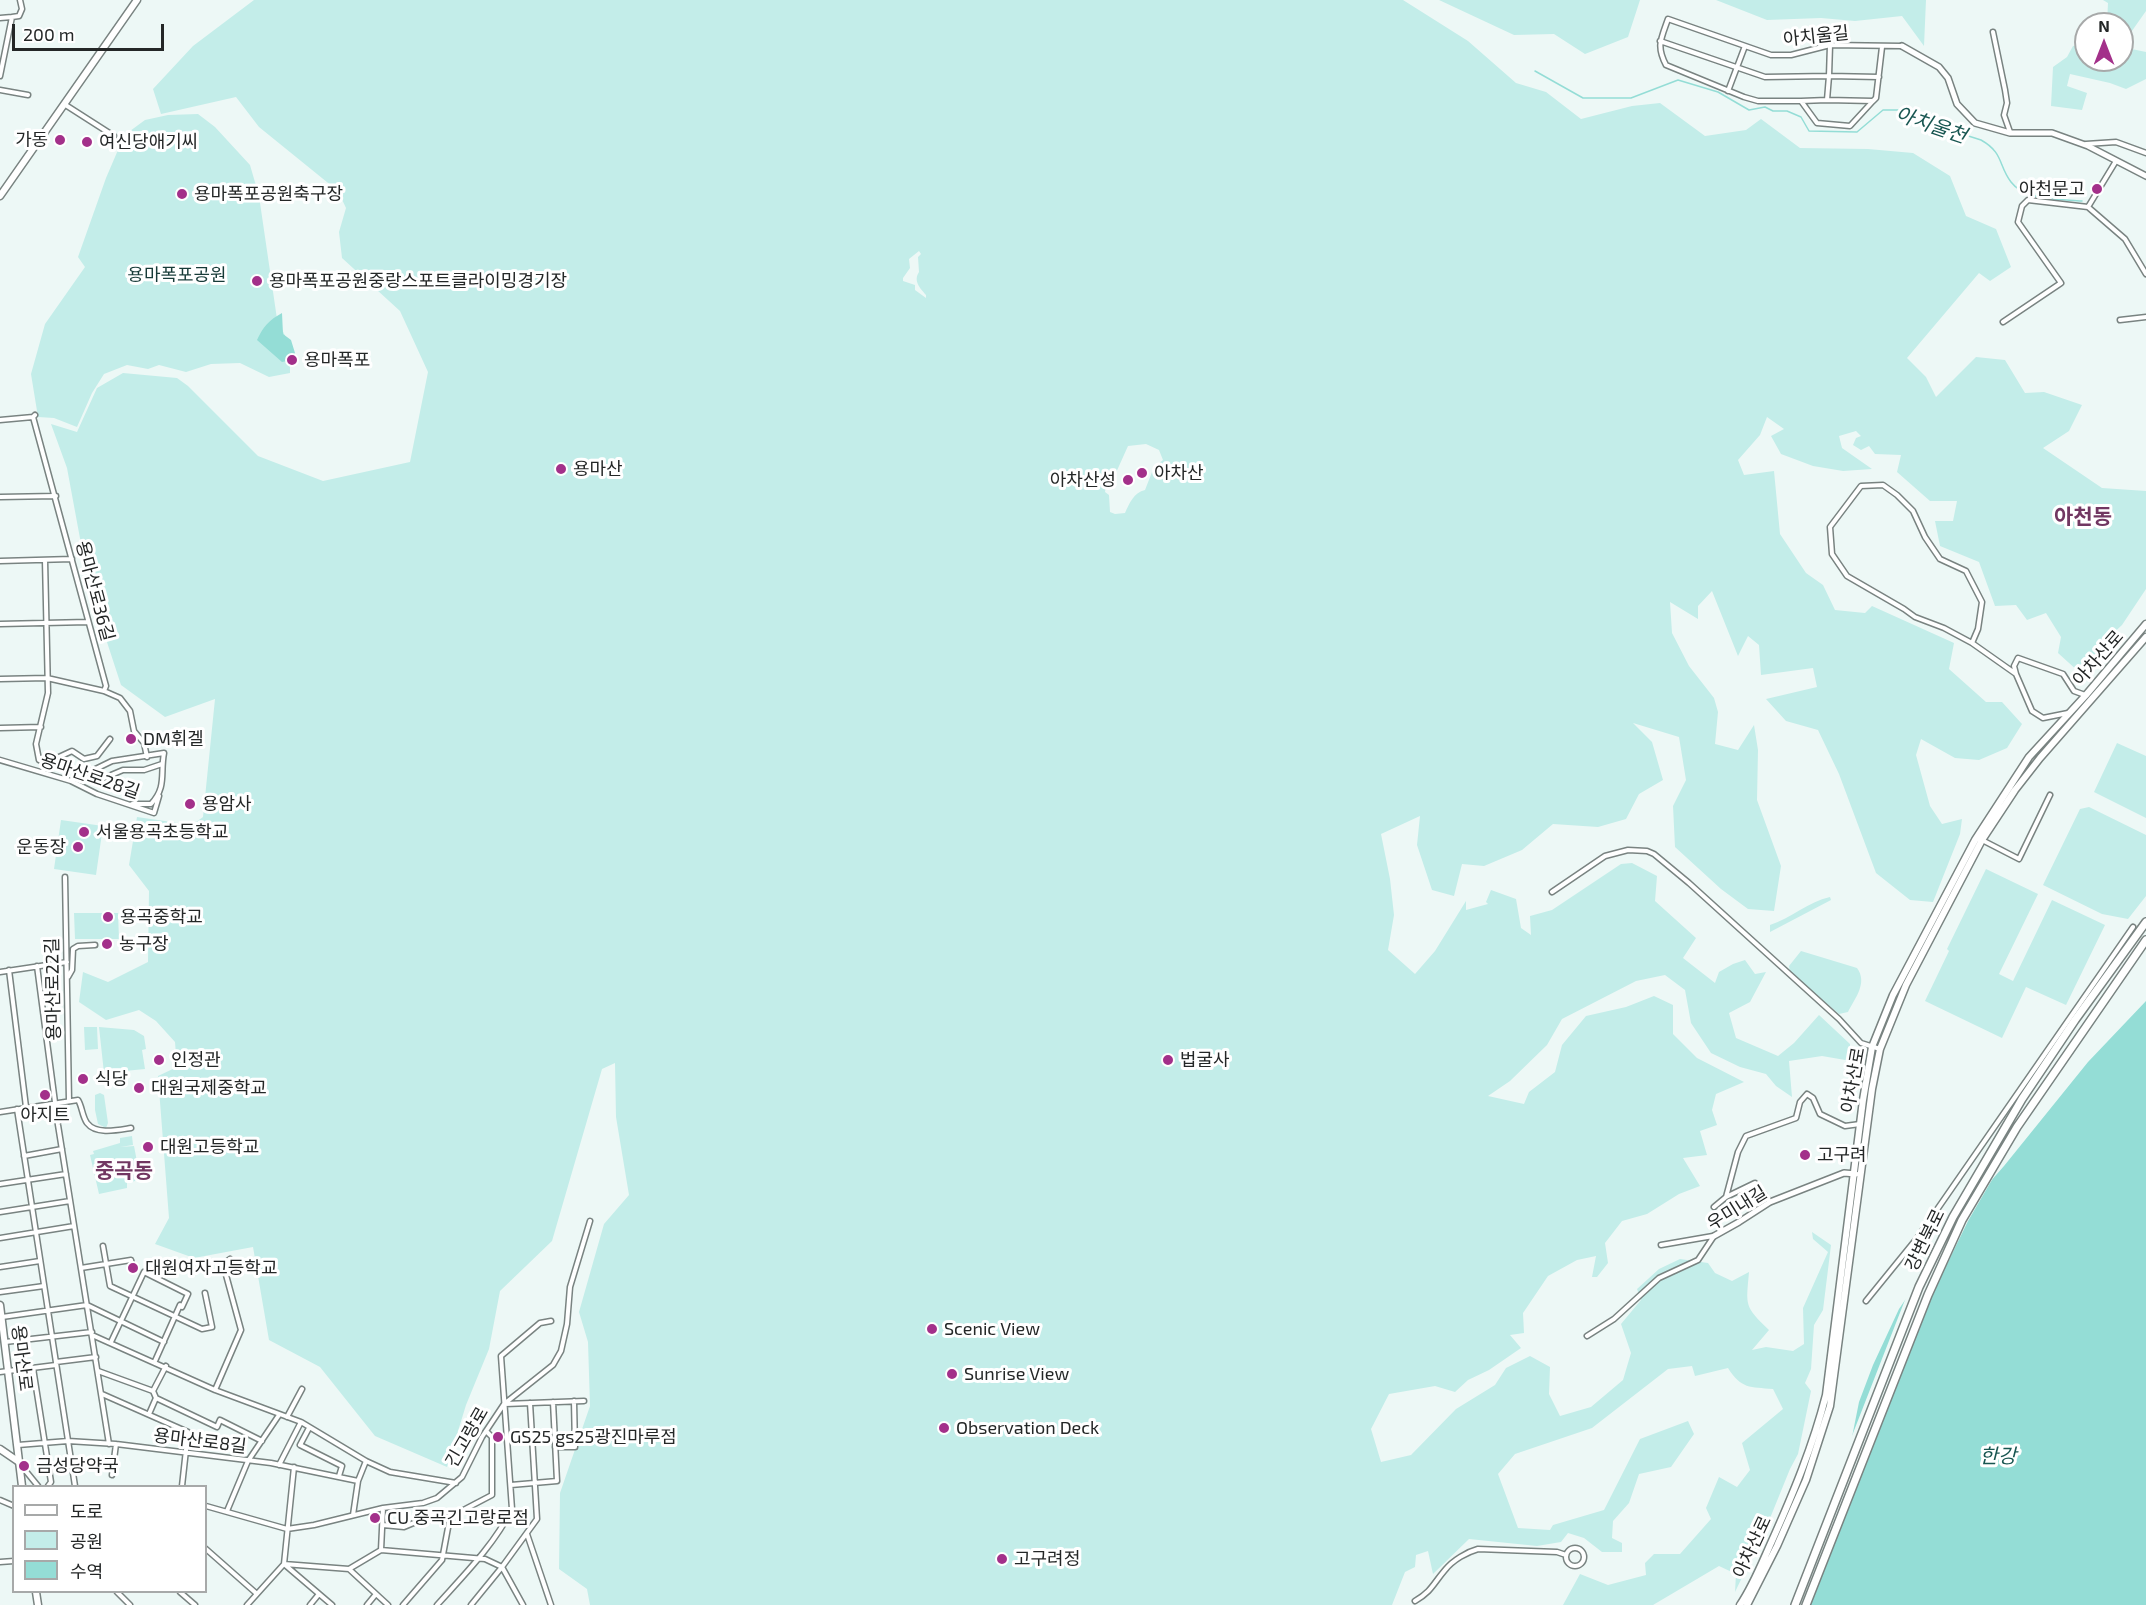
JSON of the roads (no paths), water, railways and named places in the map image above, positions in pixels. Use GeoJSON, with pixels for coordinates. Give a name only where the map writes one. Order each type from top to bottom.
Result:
{"type":"FeatureCollection","features":[{"type":"Feature","properties":{"kind":"highway","name":"강변북로"},"geometry":{"type":"LineString","coordinates":[[1795,1603],[1919,1287],[1953,1217],[2022,1099],[2137,929],[2146,922]]}},
{"type":"Feature","properties":{"kind":"highway","name":"강변북로"},"geometry":{"type":"LineString","coordinates":[[1806,1604],[1928,1294],[1962,1220],[2017,1127],[2146,940]]}},
{"type":"Feature","properties":{"kind":"main road"},"geometry":{"type":"LineString","coordinates":[[0,196],[137,0]]}},
{"type":"Feature","properties":{"kind":"main road","name":"아차산로"},"geometry":{"type":"LineString","coordinates":[[1747,1605],[1777,1546],[1817,1449],[1830,1406],[1841,1328],[1869,1060],[1887,1010],[1975,840],[2029,757],[2086,695],[2146,624]]}},
{"type":"Feature","properties":{"kind":"main road","name":"아차산로"},"geometry":{"type":"LineString","coordinates":[[1740,1605],[1789,1502],[1816,1434],[1826,1395],[1857,1174],[1877,1062],[1906,985],[1982,840],[2015,790],[2040,758],[2146,637]]}},
{"type":"Feature","properties":{"kind":"main road"},"geometry":{"type":"LineString","coordinates":[[2136,649],[2146,642]]}},
{"type":"Feature","properties":{"kind":"main road"},"geometry":{"type":"LineString","coordinates":[[1887,1010],[1894,1014]]}},
{"type":"Feature","properties":{"kind":"main road"},"geometry":{"type":"LineString","coordinates":[[1869,1060],[1877,1062]]}},
{"type":"Feature","properties":{"kind":"main road","name":"용마산로"},"geometry":{"type":"LineString","coordinates":[[1,1312],[22,1485]]}},
{"type":"Feature","properties":{"kind":"main road"},"geometry":{"type":"LineString","coordinates":[[0,1449],[19,1462]]}},
{"type":"Feature","properties":{"kind":"street"},"geometry":{"type":"LineString","coordinates":[[0,18],[19,15],[22,9],[20,0]]}},
{"type":"Feature","properties":{"kind":"street"},"geometry":{"type":"LineString","coordinates":[[0,76],[12,17]]}},
{"type":"Feature","properties":{"kind":"street","name":"아치울길"},"geometry":{"type":"LineString","coordinates":[[1660,41],[1668,20],[1771,55],[1791,55],[1830,45],[1882,47],[1902,45],[1939,67],[1948,78],[1957,104],[1975,123],[2010,133],[2052,133],[2082,144],[2146,176]]}},
{"type":"Feature","properties":{"kind":"street"},"geometry":{"type":"LineString","coordinates":[[1993,32],[2006,96],[2004,115],[2010,133]]}},
{"type":"Feature","properties":{"kind":"street"},"geometry":{"type":"LineString","coordinates":[[1873,101],[1758,101],[1666,65],[1659,52],[1660,41],[1765,77],[1879,77]]}},
{"type":"Feature","properties":{"kind":"street"},"geometry":{"type":"LineString","coordinates":[[1827,100],[1830,45]]}},
{"type":"Feature","properties":{"kind":"street"},"geometry":{"type":"LineString","coordinates":[[1728,91],[1745,46]]}},
{"type":"Feature","properties":{"kind":"street"},"geometry":{"type":"LineString","coordinates":[[1801,101],[1817,123],[1850,126],[1876,98],[1882,47]]}},
{"type":"Feature","properties":{"kind":"street"},"geometry":{"type":"LineString","coordinates":[[0,90],[28,95]]}},
{"type":"Feature","properties":{"kind":"street"},"geometry":{"type":"LineString","coordinates":[[64,104],[114,136]]}},
{"type":"Feature","properties":{"kind":"street"},"geometry":{"type":"LineString","coordinates":[[2082,144],[2116,142],[2146,153]]}},
{"type":"Feature","properties":{"kind":"street"},"geometry":{"type":"LineString","coordinates":[[2088,207],[2116,161]]}},
{"type":"Feature","properties":{"kind":"street"},"geometry":{"type":"LineString","coordinates":[[2003,322],[2061,283],[2020,226],[2019,215],[2022,206],[2028,200],[2088,207],[2125,239],[2146,274]]}},
{"type":"Feature","properties":{"kind":"street"},"geometry":{"type":"LineString","coordinates":[[2120,320],[2146,317]]}},
{"type":"Feature","properties":{"kind":"street","name":"용마산로36길"},"geometry":{"type":"LineString","coordinates":[[0,420],[34,416],[106,686],[104,691]]}},
{"type":"Feature","properties":{"kind":"street"},"geometry":{"type":"LineString","coordinates":[[1972,643],[1978,628],[1982,602],[1966,571],[1940,559],[1925,537],[1913,511],[1898,495],[1883,485],[1861,486],[1830,527],[1832,554],[1847,576],[1915,617],[1944,628],[1972,643],[2016,674]]}},
{"type":"Feature","properties":{"kind":"street"},"geometry":{"type":"LineString","coordinates":[[0,497],[56,496]]}},
{"type":"Feature","properties":{"kind":"street"},"geometry":{"type":"LineString","coordinates":[[0,561],[72,559]]}},
{"type":"Feature","properties":{"kind":"street"},"geometry":{"type":"LineString","coordinates":[[45,560],[48,693],[36,744],[39,760],[46,763]]}},
{"type":"Feature","properties":{"kind":"street"},"geometry":{"type":"LineString","coordinates":[[0,624],[88,622]]}},
{"type":"Feature","properties":{"kind":"street"},"geometry":{"type":"LineString","coordinates":[[2069,712],[2043,718],[2032,711],[2014,666],[2019,658],[2062,674],[2074,691],[2086,695]]}},
{"type":"Feature","properties":{"kind":"street"},"geometry":{"type":"LineString","coordinates":[[0,679],[47,678],[104,691],[120,698],[130,711],[134,731],[144,743],[147,757]]}},
{"type":"Feature","properties":{"kind":"street"},"geometry":{"type":"LineString","coordinates":[[0,728],[40,727]]}},
{"type":"Feature","properties":{"kind":"street"},"geometry":{"type":"LineString","coordinates":[[43,772],[46,763],[72,750],[84,759],[97,756],[110,739]]}},
{"type":"Feature","properties":{"kind":"street"},"geometry":{"type":"LineString","coordinates":[[71,781],[112,761],[164,753],[163,783],[159,796],[152,804],[132,804]]}},
{"type":"Feature","properties":{"kind":"street","name":"용마산로28길"},"geometry":{"type":"LineString","coordinates":[[0,760],[71,781],[97,794],[154,813],[159,796]]}},
{"type":"Feature","properties":{"kind":"street"},"geometry":{"type":"LineString","coordinates":[[91,772],[97,782],[123,770],[144,770],[162,764]]}},
{"type":"Feature","properties":{"kind":"street"},"geometry":{"type":"LineString","coordinates":[[1982,840],[2019,859],[2050,795]]}},
{"type":"Feature","properties":{"kind":"street"},"geometry":{"type":"LineString","coordinates":[[1552,892],[1591,864],[1618,852],[1635,850],[1654,854],[1839,1019],[1862,1043],[1880,1050]]}},
{"type":"Feature","properties":{"kind":"street","name":"용마산로22길"},"geometry":{"type":"LineString","coordinates":[[65,877],[69,1101]]}},
{"type":"Feature","properties":{"kind":"street"},"geometry":{"type":"LineString","coordinates":[[1866,1301],[1918,1237],[2137,929]]}},
{"type":"Feature","properties":{"kind":"street"},"geometry":{"type":"LineString","coordinates":[[67,978],[72,971],[73,949],[78,946],[95,945]]}},
{"type":"Feature","properties":{"kind":"street"},"geometry":{"type":"LineString","coordinates":[[0,972],[67,962]]}},
{"type":"Feature","properties":{"kind":"street","name":"용마산로22길"},"geometry":{"type":"LineString","coordinates":[[36,966],[62,1149],[109,1444]]}},
{"type":"Feature","properties":{"kind":"street","name":"용마산로22길"},"geometry":{"type":"LineString","coordinates":[[9,970],[26,1107]]}},
{"type":"Feature","properties":{"kind":"street"},"geometry":{"type":"LineString","coordinates":[[1726,1197],[1738,1152],[1746,1136],[1796,1118],[1800,1102],[1807,1094],[1813,1098],[1820,1114],[1845,1126],[1861,1123]]}},
{"type":"Feature","properties":{"kind":"street"},"geometry":{"type":"LineString","coordinates":[[0,1112],[79,1101],[86,1121],[93,1128],[110,1130],[131,1128]]}},
{"type":"Feature","properties":{"kind":"street"},"geometry":{"type":"LineString","coordinates":[[17,1109],[75,1485]]}},
{"type":"Feature","properties":{"kind":"street"},"geometry":{"type":"LineString","coordinates":[[24,1156],[62,1149]]}},
{"type":"Feature","properties":{"kind":"street","name":"우미내길"},"geometry":{"type":"LineString","coordinates":[[1587,1336],[1614,1319],[1659,1278],[1698,1260],[1714,1236],[1770,1202],[1844,1173],[1857,1174]]}},
{"type":"Feature","properties":{"kind":"street"},"geometry":{"type":"LineString","coordinates":[[0,1184],[66,1174]]}},
{"type":"Feature","properties":{"kind":"street"},"geometry":{"type":"LineString","coordinates":[[1714,1207],[1726,1197],[1755,1183],[1770,1202]]}},
{"type":"Feature","properties":{"kind":"street"},"geometry":{"type":"LineString","coordinates":[[0,1212],[70,1201]]}},
{"type":"Feature","properties":{"kind":"street","name":"긴고랑로"},"geometry":{"type":"LineString","coordinates":[[207,1506],[287,1528],[314,1526],[382,1508],[423,1503],[437,1498],[462,1477],[486,1431],[504,1404],[553,1365],[561,1351],[567,1324],[570,1287],[591,1221]]}},
{"type":"Feature","properties":{"kind":"street"},"geometry":{"type":"LineString","coordinates":[[0,1238],[74,1226]]}},
{"type":"Feature","properties":{"kind":"street"},"geometry":{"type":"LineString","coordinates":[[1661,1245],[1714,1236]]}},
{"type":"Feature","properties":{"kind":"street"},"geometry":{"type":"LineString","coordinates":[[103,1246],[110,1286],[202,1329],[212,1327],[205,1293]]}},
{"type":"Feature","properties":{"kind":"street"},"geometry":{"type":"LineString","coordinates":[[215,1390],[241,1330],[223,1264],[230,1259]]}},
{"type":"Feature","properties":{"kind":"street"},"geometry":{"type":"LineString","coordinates":[[81,1268],[131,1260],[133,1268]]}},
{"type":"Feature","properties":{"kind":"street"},"geometry":{"type":"LineString","coordinates":[[0,1267],[40,1261]]}},
{"type":"Feature","properties":{"kind":"street"},"geometry":{"type":"LineString","coordinates":[[111,1342],[144,1272],[188,1294],[155,1361]]}},
{"type":"Feature","properties":{"kind":"street"},"geometry":{"type":"LineString","coordinates":[[0,1292],[44,1286]]}},
{"type":"Feature","properties":{"kind":"street"},"geometry":{"type":"LineString","coordinates":[[1,1312],[48,1311],[87,1305],[164,1342]]}},
{"type":"Feature","properties":{"kind":"street"},"geometry":{"type":"LineString","coordinates":[[437,1605],[479,1559],[505,1523],[512,1509],[501,1356],[540,1323],[551,1322]]}},
{"type":"Feature","properties":{"kind":"street"},"geometry":{"type":"LineString","coordinates":[[5,1342],[92,1333],[215,1390],[301,1422],[366,1461],[390,1472],[456,1483]]}},
{"type":"Feature","properties":{"kind":"street"},"geometry":{"type":"LineString","coordinates":[[0,1372],[96,1357]]}},
{"type":"Feature","properties":{"kind":"street"},"geometry":{"type":"LineString","coordinates":[[153,1391],[166,1366]]}},
{"type":"Feature","properties":{"kind":"street"},"geometry":{"type":"LineString","coordinates":[[33,1368],[51,1482],[49,1485]]}},
{"type":"Feature","properties":{"kind":"street"},"geometry":{"type":"LineString","coordinates":[[98,1371],[153,1391],[156,1398],[217,1427],[220,1420],[262,1441]]}},
{"type":"Feature","properties":{"kind":"street"},"geometry":{"type":"LineString","coordinates":[[287,1417],[302,1389]]}},
{"type":"Feature","properties":{"kind":"street"},"geometry":{"type":"LineString","coordinates":[[101,1394],[188,1432],[182,1485]]}},
{"type":"Feature","properties":{"kind":"street"},"geometry":{"type":"LineString","coordinates":[[149,1414],[156,1398]]}},
{"type":"Feature","properties":{"kind":"street"},"geometry":{"type":"LineString","coordinates":[[555,1447],[575,1447],[574,1401]]}},
{"type":"Feature","properties":{"kind":"street"},"geometry":{"type":"LineString","coordinates":[[504,1404],[584,1401]]}},
{"type":"Feature","properties":{"kind":"street"},"geometry":{"type":"LineString","coordinates":[[511,1485],[557,1481],[553,1402]]}},
{"type":"Feature","properties":{"kind":"street"},"geometry":{"type":"LineString","coordinates":[[471,1605],[537,1519],[530,1403]]}},
{"type":"Feature","properties":{"kind":"street"},"geometry":{"type":"LineString","coordinates":[[227,1511],[248,1461],[279,1415]]}},
{"type":"Feature","properties":{"kind":"street"},"geometry":{"type":"LineString","coordinates":[[279,1465],[301,1422]]}},
{"type":"Feature","properties":{"kind":"street"},"geometry":{"type":"LineString","coordinates":[[309,1428],[300,1445],[342,1466],[339,1476]]}},
{"type":"Feature","properties":{"kind":"street"},"geometry":{"type":"LineString","coordinates":[[383,1525],[404,1527],[416,1522],[450,1517],[492,1495],[492,1437],[486,1431]]}},
{"type":"Feature","properties":{"kind":"street","name":"용마산로8길"},"geometry":{"type":"LineString","coordinates":[[17,1445],[68,1441],[116,1444],[294,1467],[358,1481]]}},
{"type":"Feature","properties":{"kind":"street"},"geometry":{"type":"LineString","coordinates":[[112,1475],[116,1444]]}},
{"type":"Feature","properties":{"kind":"street"},"geometry":{"type":"LineString","coordinates":[[353,1515],[358,1481],[366,1461]]}},
{"type":"Feature","properties":{"kind":"street"},"geometry":{"type":"LineString","coordinates":[[19,1462],[37,1485]]}},
{"type":"Feature","properties":{"kind":"street"},"geometry":{"type":"LineString","coordinates":[[247,1605],[284,1564],[294,1467]]}},
{"type":"Feature","properties":{"kind":"street"},"geometry":{"type":"LineString","coordinates":[[381,1550],[382,1508]]}},
{"type":"Feature","properties":{"kind":"street"},"geometry":{"type":"LineString","coordinates":[[403,1605],[442,1560],[450,1517]]}},
{"type":"Feature","properties":{"kind":"street"},"geometry":{"type":"LineString","coordinates":[[527,1533],[551,1605]]}},
{"type":"Feature","properties":{"kind":"street"},"geometry":{"type":"LineString","coordinates":[[1415,1601],[1428,1593],[1447,1567],[1478,1548],[1557,1552],[1566,1555]]}},
{"type":"Feature","properties":{"kind":"street"},"geometry":{"type":"LineString","coordinates":[[1575,1548],[1581,1550],[1584,1556],[1582,1562],[1576,1566],[1567,1561],[1566,1555],[1569,1550],[1575,1548]]}},
{"type":"Feature","properties":{"kind":"street"},"geometry":{"type":"LineString","coordinates":[[207,1550],[257,1594]]}},
{"type":"Feature","properties":{"kind":"street"},"geometry":{"type":"LineString","coordinates":[[284,1564],[349,1569],[381,1550],[485,1559],[502,1566],[523,1605]]}},
{"type":"Feature","properties":{"kind":"street"},"geometry":{"type":"LineString","coordinates":[[284,1564],[332,1605]]}},
{"type":"Feature","properties":{"kind":"street"},"geometry":{"type":"LineString","coordinates":[[349,1569],[388,1605]]}},
{"type":"Feature","properties":{"kind":"street"},"geometry":{"type":"LineString","coordinates":[[181,1593],[195,1605]]}},
{"type":"Feature","properties":{"kind":"street"},"geometry":{"type":"LineString","coordinates":[[310,1605],[319,1594]]}},
{"type":"Feature","properties":{"kind":"street"},"geometry":{"type":"LineString","coordinates":[[367,1605],[376,1594]]}},
{"type":"Feature","properties":{"kind":"water"},"geometry":{"type":"Polygon","coordinates":[[[282,313],[283,334],[291,340],[295,353],[292,360],[282,362],[257,340],[267,324],[282,313]]]}},
{"type":"Feature","properties":{"kind":"water","name":"한강"},"geometry":{"type":"Polygon","coordinates":[[[2146,1001],[2146,1605],[1789,1605],[1849,1452],[1859,1402],[1899,1309],[1967,1208],[2088,1062],[2146,1001]]]}},
{"type":"Feature","properties":{"kind":"waterway","name":"아치울천"},"geometry":{"type":"LineString","coordinates":[[1535,71],[1583,98],[1631,98],[1678,80],[1718,92],[1749,110],[1765,107],[1773,111],[1787,111],[1801,117],[1809,131],[1857,132],[1883,110],[1898,110],[1912,118],[1981,140],[1994,150],[2011,182],[2025,193],[2044,198],[2082,201]]}},
{"type":"Feature","properties":{"kind":"place","name":"가동"},"geometry":{"type":"Point","coordinates":[60,140]}},
{"type":"Feature","properties":{"kind":"place","name":"여신당애기씨"},"geometry":{"type":"Point","coordinates":[87,142]}},
{"type":"Feature","properties":{"kind":"place","name":"아천문고"},"geometry":{"type":"Point","coordinates":[2097,189]}},
{"type":"Feature","properties":{"kind":"place","name":"용마폭포공원축구장"},"geometry":{"type":"Point","coordinates":[182,194]}},
{"type":"Feature","properties":{"kind":"place","name":"용마폭포공원중랑스포트클라이밍경기장"},"geometry":{"type":"Point","coordinates":[257,281]}},
{"type":"Feature","properties":{"kind":"place","name":"용마폭포"},"geometry":{"type":"Point","coordinates":[292,360]}},
{"type":"Feature","properties":{"kind":"place","name":"용마산"},"geometry":{"type":"Point","coordinates":[561,469]}},
{"type":"Feature","properties":{"kind":"place","name":"아차산"},"geometry":{"type":"Point","coordinates":[1142,473]}},
{"type":"Feature","properties":{"kind":"place","name":"아차산성"},"geometry":{"type":"Point","coordinates":[1128,480]}},
{"type":"Feature","properties":{"kind":"place","name":"DM휘겔"},"geometry":{"type":"Point","coordinates":[131,739]}},
{"type":"Feature","properties":{"kind":"place","name":"용암사"},"geometry":{"type":"Point","coordinates":[190,804]}},
{"type":"Feature","properties":{"kind":"place","name":"서울용곡초등학교"},"geometry":{"type":"Point","coordinates":[84,832]}},
{"type":"Feature","properties":{"kind":"place","name":"운동장"},"geometry":{"type":"Point","coordinates":[78,847]}},
{"type":"Feature","properties":{"kind":"place","name":"용곡중학교"},"geometry":{"type":"Point","coordinates":[108,917]}},
{"type":"Feature","properties":{"kind":"place","name":"농구장"},"geometry":{"type":"Point","coordinates":[107,944]}},
{"type":"Feature","properties":{"kind":"place","name":"인정관"},"geometry":{"type":"Point","coordinates":[159,1060]}},
{"type":"Feature","properties":{"kind":"place","name":"법굴사"},"geometry":{"type":"Point","coordinates":[1168,1060]}},
{"type":"Feature","properties":{"kind":"place","name":"식당"},"geometry":{"type":"Point","coordinates":[83,1079]}},
{"type":"Feature","properties":{"kind":"place","name":"대원국제중학교"},"geometry":{"type":"Point","coordinates":[139,1088]}},
{"type":"Feature","properties":{"kind":"place","name":"아지트"},"geometry":{"type":"Point","coordinates":[45,1095]}},
{"type":"Feature","properties":{"kind":"place","name":"대원고등학교"},"geometry":{"type":"Point","coordinates":[148,1147]}},
{"type":"Feature","properties":{"kind":"place","name":"고구려"},"geometry":{"type":"Point","coordinates":[1805,1155]}},
{"type":"Feature","properties":{"kind":"place","name":"대원여자고등학교"},"geometry":{"type":"Point","coordinates":[133,1268]}},
{"type":"Feature","properties":{"kind":"place","name":"Scenic View"},"geometry":{"type":"Point","coordinates":[932,1329]}},
{"type":"Feature","properties":{"kind":"place","name":"Sunrise View"},"geometry":{"type":"Point","coordinates":[952,1374]}},
{"type":"Feature","properties":{"kind":"place","name":"Observation Deck"},"geometry":{"type":"Point","coordinates":[944,1428]}},
{"type":"Feature","properties":{"kind":"place","name":"GS25 gs25광진마루점"},"geometry":{"type":"Point","coordinates":[498,1437]}},
{"type":"Feature","properties":{"kind":"place","name":"금성당약국"},"geometry":{"type":"Point","coordinates":[24,1466]}},
{"type":"Feature","properties":{"kind":"place","name":"CU 중곡긴고랑로점"},"geometry":{"type":"Point","coordinates":[375,1518]}},
{"type":"Feature","properties":{"kind":"place","name":"고구려정"},"geometry":{"type":"Point","coordinates":[1002,1559]}},
{"type":"Feature","properties":{"kind":"district","name":"아천동"},"geometry":{"type":"Point","coordinates":[2083,517]}},
{"type":"Feature","properties":{"kind":"district","name":"중곡동"},"geometry":{"type":"Point","coordinates":[124,1171]}},
{"type":"Feature","properties":{"kind":"park label","name":"용마폭포공원"},"geometry":{"type":"Point","coordinates":[177,275]}}]}
